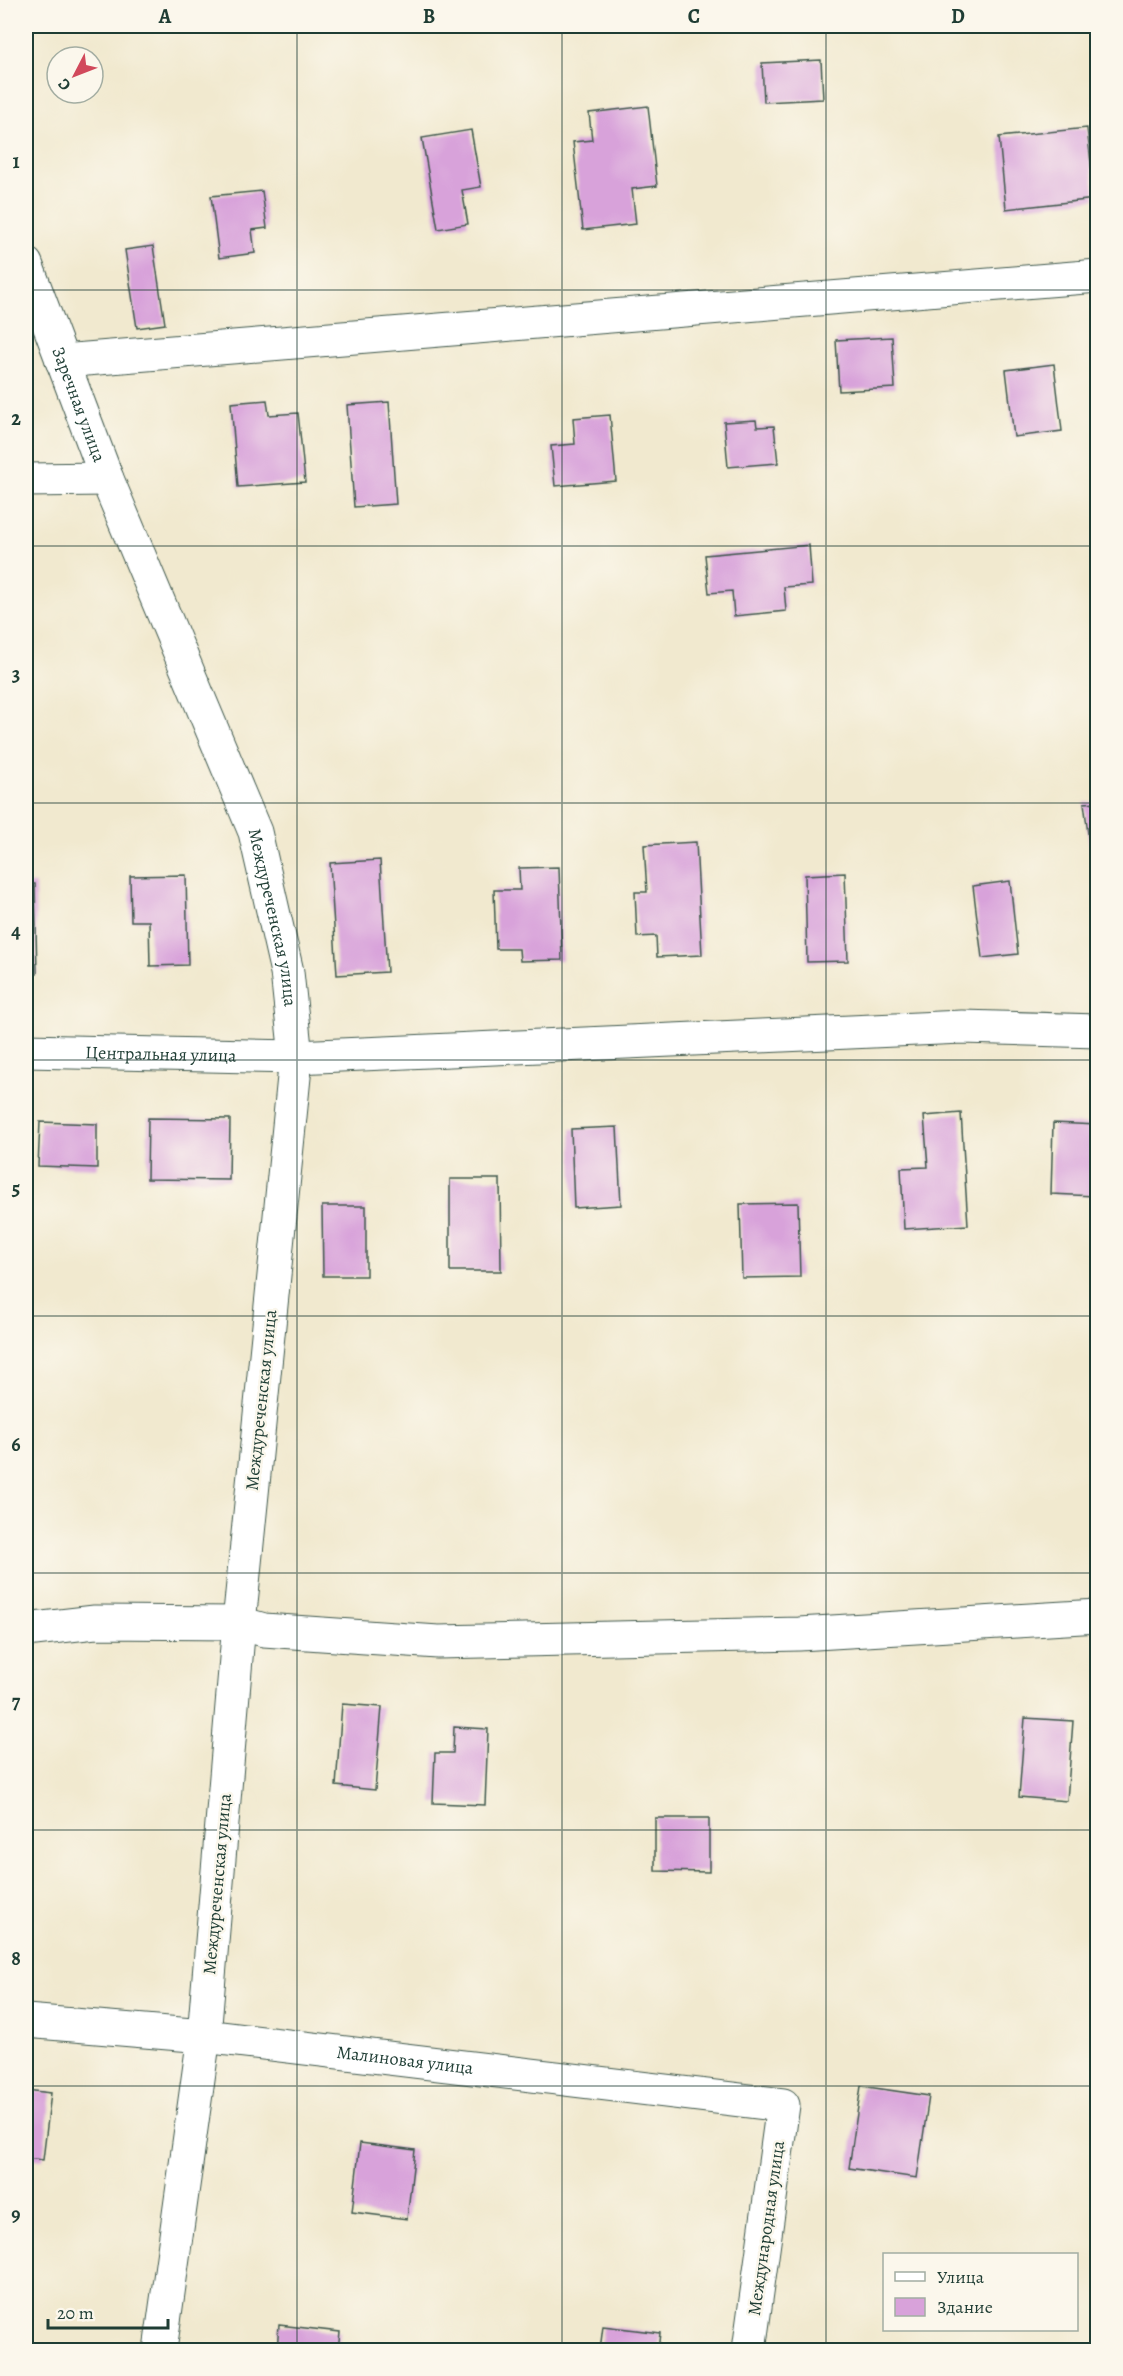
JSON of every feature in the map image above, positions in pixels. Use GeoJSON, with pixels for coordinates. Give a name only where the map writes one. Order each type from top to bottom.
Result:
{"type":"FeatureCollection","features":[{"type":"Feature","properties":{"kind":"street","name":"Заречная улица"},"geometry":{"type":"LineString","coordinates":[[26,264],[107,479]]}},
{"type":"Feature","properties":{"kind":"street"},"geometry":{"type":"LineString","coordinates":[[62,361],[1098,276]]}},
{"type":"Feature","properties":{"kind":"street"},"geometry":{"type":"LineString","coordinates":[[26,480],[107,479]]}},
{"type":"Feature","properties":{"kind":"street","name":"Междуреченская улица"},"geometry":{"type":"LineString","coordinates":[[107,479],[255,832],[287,972],[296,1057],[239,1623],[204,2036],[160,2350]]}},
{"type":"Feature","properties":{"kind":"street","name":"Центральная улица"},"geometry":{"type":"LineString","coordinates":[[26,1051],[296,1057],[962,1027],[1098,1031]]}},
{"type":"Feature","properties":{"kind":"street"},"geometry":{"type":"LineString","coordinates":[[26,1630],[95,1622],[239,1623],[264,1630],[438,1642],[799,1634],[1098,1616]]}},
{"type":"Feature","properties":{"kind":"street","name":"Малиновая улица"},"geometry":{"type":"LineString","coordinates":[[26,2021],[204,2036],[783,2105]]}},
{"type":"Feature","properties":{"kind":"street","name":"Международная улица"},"geometry":{"type":"LineString","coordinates":[[749,2350],[783,2105]]}},
{"type":"Feature","properties":{"kind":"building"},"geometry":{"type":"Polygon","coordinates":[[[821,60],[823,99],[764,102],[762,63],[821,60]]]}},
{"type":"Feature","properties":{"kind":"building"},"geometry":{"type":"Polygon","coordinates":[[[648,106],[657,186],[632,189],[636,224],[583,230],[573,142],[592,140],[589,113],[648,106]]]}},
{"type":"Feature","properties":{"kind":"building"},"geometry":{"type":"Polygon","coordinates":[[[1087,128],[1095,199],[1006,209],[999,137],[1087,128]]]}},
{"type":"Feature","properties":{"kind":"building"},"geometry":{"type":"Polygon","coordinates":[[[471,130],[481,187],[462,190],[468,224],[438,229],[422,138],[471,130]]]}},
{"type":"Feature","properties":{"kind":"building"},"geometry":{"type":"Polygon","coordinates":[[[262,191],[267,228],[252,230],[255,253],[219,258],[211,196],[262,191]]]}},
{"type":"Feature","properties":{"kind":"building"},"geometry":{"type":"Polygon","coordinates":[[[153,246],[165,324],[137,328],[125,250],[153,246]]]}},
{"type":"Feature","properties":{"kind":"building"},"geometry":{"type":"Polygon","coordinates":[[[892,337],[895,388],[839,391],[836,340],[892,337]]]}},
{"type":"Feature","properties":{"kind":"building"},"geometry":{"type":"Polygon","coordinates":[[[1054,364],[1062,431],[1014,437],[1006,370],[1054,364]]]}},
{"type":"Feature","properties":{"kind":"building"},"geometry":{"type":"Polygon","coordinates":[[[267,400],[269,415],[298,413],[305,482],[238,487],[231,403],[267,400]]]}},
{"type":"Feature","properties":{"kind":"building"},"geometry":{"type":"Polygon","coordinates":[[[389,402],[396,504],[354,507],[347,405],[389,402]]]}},
{"type":"Feature","properties":{"kind":"building"},"geometry":{"type":"Polygon","coordinates":[[[610,415],[616,481],[555,486],[551,446],[575,444],[573,418],[610,415]]]}},
{"type":"Feature","properties":{"kind":"building"},"geometry":{"type":"Polygon","coordinates":[[[756,420],[757,427],[774,426],[778,463],[728,467],[724,422],[756,420]]]}},
{"type":"Feature","properties":{"kind":"building"},"geometry":{"type":"Polygon","coordinates":[[[809,545],[812,585],[784,587],[786,611],[734,616],[732,591],[709,593],[705,555],[809,545]]]}},
{"type":"Feature","properties":{"kind":"building"},"geometry":{"type":"Polygon","coordinates":[[[1098,802],[1098,871],[1093,872],[1084,803],[1098,802]]]}},
{"type":"Feature","properties":{"kind":"building"},"geometry":{"type":"Polygon","coordinates":[[[696,842],[702,955],[657,957],[656,936],[637,937],[635,892],[647,892],[644,845],[696,842]]]}},
{"type":"Feature","properties":{"kind":"building"},"geometry":{"type":"Polygon","coordinates":[[[380,860],[387,972],[337,975],[330,863],[380,860]]]}},
{"type":"Feature","properties":{"kind":"building"},"geometry":{"type":"Polygon","coordinates":[[[559,867],[562,960],[520,961],[519,949],[496,949],[494,890],[520,890],[519,868],[559,867]]]}},
{"type":"Feature","properties":{"kind":"building"},"geometry":{"type":"Polygon","coordinates":[[[845,873],[848,961],[807,962],[805,875],[845,873]]]}},
{"type":"Feature","properties":{"kind":"building"},"geometry":{"type":"Polygon","coordinates":[[[186,875],[188,965],[150,966],[149,921],[131,921],[130,876],[186,875]]]}},
{"type":"Feature","properties":{"kind":"building"},"geometry":{"type":"Polygon","coordinates":[[[1010,881],[1018,954],[982,958],[973,886],[1010,881]]]}},
{"type":"Feature","properties":{"kind":"building"},"geometry":{"type":"Polygon","coordinates":[[[26,884],[35,884],[37,974],[26,975],[26,884]]]}},
{"type":"Feature","properties":{"kind":"building"},"geometry":{"type":"Polygon","coordinates":[[[961,1113],[968,1225],[904,1229],[901,1168],[928,1167],[924,1116],[961,1113]]]}},
{"type":"Feature","properties":{"kind":"building"},"geometry":{"type":"Polygon","coordinates":[[[148,1118],[230,1119],[229,1180],[147,1179],[148,1118]]]}},
{"type":"Feature","properties":{"kind":"building"},"geometry":{"type":"Polygon","coordinates":[[[40,1122],[97,1124],[97,1168],[38,1166],[40,1122]]]}},
{"type":"Feature","properties":{"kind":"building"},"geometry":{"type":"Polygon","coordinates":[[[1053,1123],[1098,1125],[1095,1196],[1051,1194],[1053,1123]]]}},
{"type":"Feature","properties":{"kind":"building"},"geometry":{"type":"Polygon","coordinates":[[[617,1127],[621,1205],[574,1208],[571,1129],[617,1127]]]}},
{"type":"Feature","properties":{"kind":"building"},"geometry":{"type":"Polygon","coordinates":[[[450,1179],[500,1179],[501,1271],[450,1271],[450,1179]]]}},
{"type":"Feature","properties":{"kind":"building"},"geometry":{"type":"Polygon","coordinates":[[[798,1203],[800,1277],[742,1278],[740,1204],[798,1203]]]}},
{"type":"Feature","properties":{"kind":"building"},"geometry":{"type":"Polygon","coordinates":[[[322,1206],[366,1206],[366,1276],[323,1276],[322,1206]]]}},
{"type":"Feature","properties":{"kind":"building"},"geometry":{"type":"Polygon","coordinates":[[[342,1704],[382,1707],[375,1790],[336,1786],[342,1704]]]}},
{"type":"Feature","properties":{"kind":"building"},"geometry":{"type":"Polygon","coordinates":[[[1025,1718],[1073,1721],[1067,1801],[1019,1797],[1025,1718]]]}},
{"type":"Feature","properties":{"kind":"building"},"geometry":{"type":"Polygon","coordinates":[[[454,1727],[488,1729],[485,1805],[433,1803],[435,1753],[453,1753],[454,1727]]]}},
{"type":"Feature","properties":{"kind":"building"},"geometry":{"type":"Polygon","coordinates":[[[655,1818],[709,1818],[709,1872],[655,1871],[655,1818]]]}},
{"type":"Feature","properties":{"kind":"building"},"geometry":{"type":"Polygon","coordinates":[[[861,2086],[929,2096],[917,2178],[849,2168],[861,2086]]]}},
{"type":"Feature","properties":{"kind":"building"},"geometry":{"type":"Polygon","coordinates":[[[26,2090],[51,2093],[43,2160],[26,2158],[26,2090]]]}},
{"type":"Feature","properties":{"kind":"building"},"geometry":{"type":"Polygon","coordinates":[[[360,2143],[415,2150],[407,2219],[352,2212],[360,2143]]]}},
{"type":"Feature","properties":{"kind":"building"},"geometry":{"type":"Polygon","coordinates":[[[279,2325],[340,2332],[338,2350],[277,2350],[279,2325]]]}},
{"type":"Feature","properties":{"kind":"building"},"geometry":{"type":"Polygon","coordinates":[[[603,2326],[660,2333],[658,2350],[600,2350],[603,2326]]]}}]}
